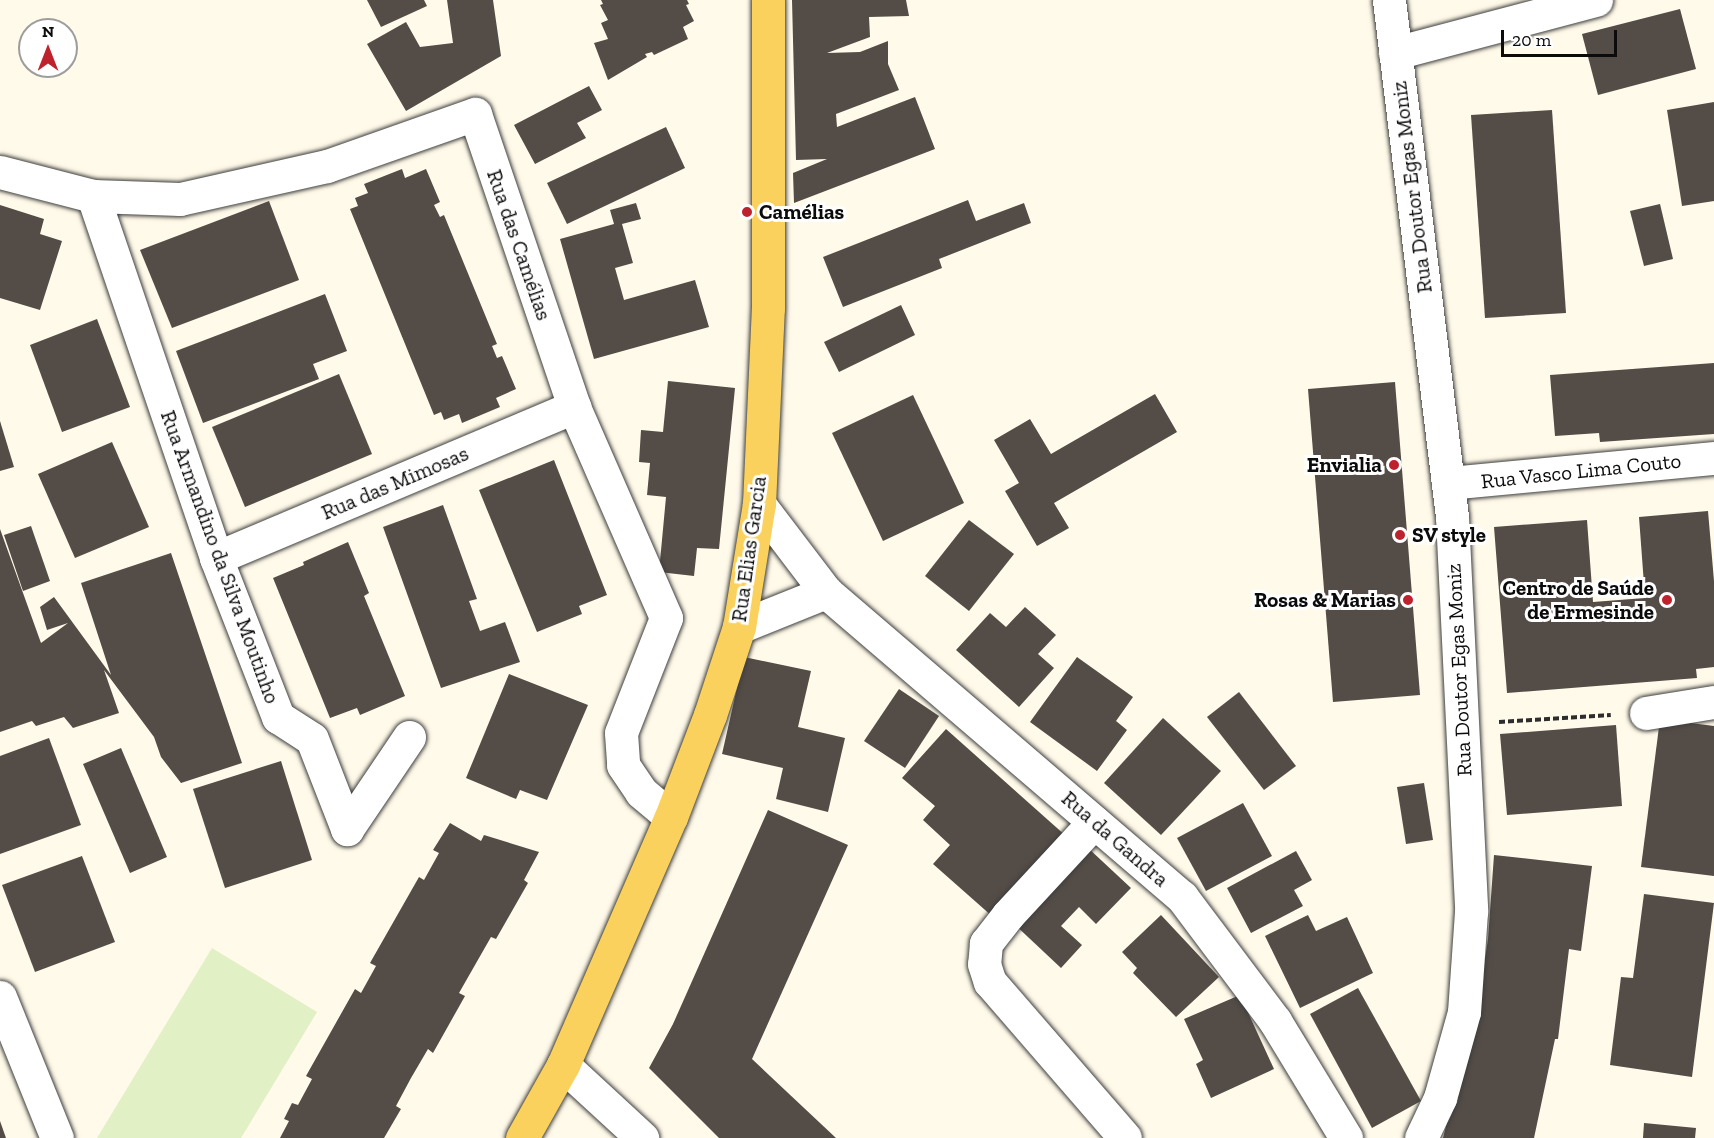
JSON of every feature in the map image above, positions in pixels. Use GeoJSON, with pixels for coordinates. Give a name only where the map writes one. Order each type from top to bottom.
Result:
{"type":"FeatureCollection","features":[{"type":"Feature","properties":{"kind":"main road","name":"Rua Elias Garcia"},"geometry":{"type":"LineString","coordinates":[[522,1138],[564,1065],[671,817],[710,715],[739,627],[759,504],[768,308],[768,0]]}},
{"type":"Feature","properties":{"kind":"street","name":"Rua Doutor Egas Moniz"},"geometry":{"type":"LineString","coordinates":[[1389,0],[1452,517],[1471,912],[1464,1012],[1440,1098],[1421,1138]]}},
{"type":"Feature","properties":{"kind":"street"},"geometry":{"type":"LineString","coordinates":[[1395,53],[1596,0]]}},
{"type":"Feature","properties":{"kind":"street","name":"Rua das Camélias"},"geometry":{"type":"LineString","coordinates":[[0,172],[93,196],[180,199],[327,166],[475,114],[574,407],[666,618],[621,733],[623,765],[641,792],[671,817]]}},
{"type":"Feature","properties":{"kind":"street","name":"Rua Armandino da Silva Moutinho"},"geometry":{"type":"LineString","coordinates":[[93,196],[216,558],[278,717],[312,740],[347,829],[409,737]]}},
{"type":"Feature","properties":{"kind":"street","name":"Rua das Mimosas"},"geometry":{"type":"LineString","coordinates":[[216,558],[574,407]]}},
{"type":"Feature","properties":{"kind":"street","name":"Rua Vasco Lima Couto"},"geometry":{"type":"LineString","coordinates":[[1448,483],[1714,458]]}},
{"type":"Feature","properties":{"kind":"street","name":"Rua da Gandra"},"geometry":{"type":"LineString","coordinates":[[759,504],[826,592],[1182,897],[1275,1021],[1346,1138]]}},
{"type":"Feature","properties":{"kind":"street"},"geometry":{"type":"LineString","coordinates":[[739,627],[826,592]]}},
{"type":"Feature","properties":{"kind":"street"},"geometry":{"type":"LineString","coordinates":[[1646,713],[1714,702]]}},
{"type":"Feature","properties":{"kind":"street"},"geometry":{"type":"LineString","coordinates":[[1094,822],[1008,915],[986,943],[984,964],[990,982],[1125,1138]]}},
{"type":"Feature","properties":{"kind":"street"},"geometry":{"type":"LineString","coordinates":[[0,997],[57,1138]]}},
{"type":"Feature","properties":{"kind":"street"},"geometry":{"type":"LineString","coordinates":[[564,1065],[642,1138]]}},
{"type":"Feature","properties":{"kind":"path"},"geometry":{"type":"LineString","coordinates":[[1462,724],[1646,713]]}},
{"type":"Feature","properties":{"kind":"green space"},"geometry":{"type":"Polygon","coordinates":[[[212,948],[317,1012],[241,1138],[97,1138],[212,948]]]}},
{"type":"Feature","properties":{"kind":"building"},"geometry":{"type":"Polygon","coordinates":[[[367,0],[424,0],[427,6],[381,27],[367,0]]]}},
{"type":"Feature","properties":{"kind":"building"},"geometry":{"type":"Polygon","coordinates":[[[447,0],[493,0],[501,56],[406,111],[367,44],[406,22],[420,47],[453,43],[447,0]]]}},
{"type":"Feature","properties":{"kind":"building"},"geometry":{"type":"Polygon","coordinates":[[[601,0],[687,0],[689,4],[686,5],[694,21],[683,27],[688,39],[654,55],[652,52],[645,54],[647,57],[608,80],[594,43],[608,39],[601,23],[608,20],[600,5],[603,4],[601,0]]]}},
{"type":"Feature","properties":{"kind":"building"},"geometry":{"type":"Polygon","coordinates":[[[792,0],[906,0],[909,16],[869,17],[870,37],[827,53],[860,52],[888,41],[888,64],[899,90],[836,114],[837,127],[915,97],[935,149],[794,203],[793,173],[827,159],[796,160],[792,0]]]}},
{"type":"Feature","properties":{"kind":"building"},"geometry":{"type":"Polygon","coordinates":[[[1680,9],[1696,69],[1598,95],[1582,34],[1680,9]]]}},
{"type":"Feature","properties":{"kind":"building"},"geometry":{"type":"Polygon","coordinates":[[[589,86],[602,110],[577,123],[586,138],[535,164],[514,125],[589,86]]]}},
{"type":"Feature","properties":{"kind":"building"},"geometry":{"type":"Polygon","coordinates":[[[1714,102],[1714,201],[1682,206],[1667,110],[1714,102]]]}},
{"type":"Feature","properties":{"kind":"building"},"geometry":{"type":"Polygon","coordinates":[[[1552,110],[1566,313],[1485,318],[1471,115],[1552,110]]]}},
{"type":"Feature","properties":{"kind":"building"},"geometry":{"type":"Polygon","coordinates":[[[666,127],[685,168],[567,224],[547,183],[666,127]]]}},
{"type":"Feature","properties":{"kind":"building"},"geometry":{"type":"Polygon","coordinates":[[[402,169],[405,178],[426,169],[440,202],[434,205],[440,217],[444,215],[497,344],[492,346],[497,358],[502,356],[516,389],[496,398],[500,407],[462,423],[459,414],[444,420],[441,412],[434,415],[350,209],[358,206],[355,198],[368,193],[364,184],[402,169]]]}},
{"type":"Feature","properties":{"kind":"building"},"geometry":{"type":"Polygon","coordinates":[[[968,200],[976,221],[1024,203],[1031,223],[939,259],[942,268],[843,307],[823,257],[968,200]]]}},
{"type":"Feature","properties":{"kind":"building"},"geometry":{"type":"Polygon","coordinates":[[[269,201],[299,280],[172,328],[140,250],[269,201]]]}},
{"type":"Feature","properties":{"kind":"building"},"geometry":{"type":"Polygon","coordinates":[[[636,203],[641,219],[622,224],[633,263],[615,268],[624,300],[695,280],[709,327],[594,359],[560,239],[614,224],[610,210],[636,203]]]}},
{"type":"Feature","properties":{"kind":"building"},"geometry":{"type":"Polygon","coordinates":[[[1660,204],[1673,259],[1644,266],[1630,211],[1660,204]]]}},
{"type":"Feature","properties":{"kind":"building"},"geometry":{"type":"Polygon","coordinates":[[[0,205],[44,219],[40,234],[62,241],[40,310],[0,298],[0,205]]]}},
{"type":"Feature","properties":{"kind":"building"},"geometry":{"type":"Polygon","coordinates":[[[325,294],[347,351],[313,364],[319,379],[203,423],[176,351],[325,294]]]}},
{"type":"Feature","properties":{"kind":"building"},"geometry":{"type":"Polygon","coordinates":[[[901,305],[915,335],[839,372],[824,342],[901,305]]]}},
{"type":"Feature","properties":{"kind":"building"},"geometry":{"type":"Polygon","coordinates":[[[97,319],[130,407],[62,432],[30,345],[97,319]]]}},
{"type":"Feature","properties":{"kind":"building"},"geometry":{"type":"Polygon","coordinates":[[[1714,363],[1714,434],[1600,442],[1599,433],[1555,436],[1550,375],[1714,363]]]}},
{"type":"Feature","properties":{"kind":"building"},"geometry":{"type":"Polygon","coordinates":[[[339,374],[372,454],[245,507],[212,427],[339,374]]]}},
{"type":"Feature","properties":{"kind":"building"},"geometry":{"type":"Polygon","coordinates":[[[668,381],[735,388],[719,549],[697,548],[694,576],[659,572],[666,497],[647,495],[650,463],[639,462],[641,430],[663,432],[668,381]]]}},
{"type":"Feature","properties":{"kind":"building"},"geometry":{"type":"Polygon","coordinates":[[[1395,382],[1420,695],[1333,702],[1308,389],[1395,382]]]}},
{"type":"Feature","properties":{"kind":"building"},"geometry":{"type":"Polygon","coordinates":[[[1155,394],[1177,432],[1054,503],[1069,528],[1037,546],[1005,491],[1019,483],[994,440],[1030,419],[1051,454],[1155,394]]]}},
{"type":"Feature","properties":{"kind":"building"},"geometry":{"type":"Polygon","coordinates":[[[913,395],[964,503],[883,541],[832,433],[913,395]]]}},
{"type":"Feature","properties":{"kind":"building"},"geometry":{"type":"Polygon","coordinates":[[[0,421],[14,467],[0,471],[0,421]]]}},
{"type":"Feature","properties":{"kind":"building"},"geometry":{"type":"Polygon","coordinates":[[[112,442],[149,527],[75,558],[38,474],[112,442]]]}},
{"type":"Feature","properties":{"kind":"building"},"geometry":{"type":"Polygon","coordinates":[[[554,460],[607,595],[579,606],[582,614],[537,632],[479,490],[554,460]]]}},
{"type":"Feature","properties":{"kind":"building"},"geometry":{"type":"Polygon","coordinates":[[[443,505],[477,599],[469,601],[480,631],[505,622],[520,662],[441,688],[383,527],[443,505]]]}},
{"type":"Feature","properties":{"kind":"building","name":"Centro de Saúde de Ermesinde"},"geometry":{"type":"Polygon","coordinates":[[[1708,511],[1714,581],[1714,667],[1696,669],[1697,678],[1507,693],[1494,527],[1587,520],[1593,602],[1645,598],[1639,517],[1708,511]]]}},
{"type":"Feature","properties":{"kind":"building"},"geometry":{"type":"Polygon","coordinates":[[[969,520],[1014,554],[969,611],[925,576],[969,520]]]}},
{"type":"Feature","properties":{"kind":"building"},"geometry":{"type":"Polygon","coordinates":[[[31,526],[50,581],[23,591],[4,535],[31,526]]]}},
{"type":"Feature","properties":{"kind":"building"},"geometry":{"type":"Polygon","coordinates":[[[0,529],[41,643],[68,623],[47,630],[40,607],[54,597],[111,675],[81,583],[171,553],[242,763],[181,783],[161,757],[154,737],[104,670],[119,713],[73,728],[64,717],[36,726],[32,721],[0,732],[0,529]]]}},
{"type":"Feature","properties":{"kind":"building"},"geometry":{"type":"Polygon","coordinates":[[[348,542],[369,593],[364,596],[405,696],[360,715],[357,708],[330,718],[273,578],[348,542]]]}},
{"type":"Feature","properties":{"kind":"building"},"geometry":{"type":"Polygon","coordinates":[[[1025,607],[1056,635],[1038,654],[1054,668],[1019,707],[956,650],[990,613],[1006,627],[1025,607]]]}},
{"type":"Feature","properties":{"kind":"building"},"geometry":{"type":"Polygon","coordinates":[[[744,657],[811,671],[798,727],[845,738],[828,812],[776,799],[783,768],[722,754],[744,657]]]}},
{"type":"Feature","properties":{"kind":"building"},"geometry":{"type":"Polygon","coordinates":[[[1077,657],[1133,697],[1116,721],[1127,730],[1097,771],[1030,722],[1077,657]]]}},
{"type":"Feature","properties":{"kind":"building"},"geometry":{"type":"Polygon","coordinates":[[[509,674],[588,705],[547,800],[520,790],[516,799],[466,778],[509,674]]]}},
{"type":"Feature","properties":{"kind":"building"},"geometry":{"type":"Polygon","coordinates":[[[899,689],[939,716],[905,768],[864,741],[899,689]]]}},
{"type":"Feature","properties":{"kind":"building"},"geometry":{"type":"Polygon","coordinates":[[[1239,692],[1296,766],[1264,790],[1207,717],[1239,692]]]}},
{"type":"Feature","properties":{"kind":"building"},"geometry":{"type":"Polygon","coordinates":[[[1163,718],[1221,771],[1161,835],[1104,783],[1163,718]]]}},
{"type":"Feature","properties":{"kind":"building"},"geometry":{"type":"Polygon","coordinates":[[[1660,719],[1714,726],[1714,876],[1641,867],[1660,719]]]}},
{"type":"Feature","properties":{"kind":"building"},"geometry":{"type":"Polygon","coordinates":[[[1616,725],[1622,806],[1507,815],[1500,734],[1616,725]]]}},
{"type":"Feature","properties":{"kind":"building"},"geometry":{"type":"Polygon","coordinates":[[[946,729],[1066,836],[993,917],[933,864],[950,845],[923,820],[935,806],[902,778],[946,729]]]}},
{"type":"Feature","properties":{"kind":"building"},"geometry":{"type":"Polygon","coordinates":[[[49,738],[81,825],[0,854],[0,756],[49,738]]]}},
{"type":"Feature","properties":{"kind":"building"},"geometry":{"type":"Polygon","coordinates":[[[121,748],[167,857],[130,873],[83,764],[121,748]]]}},
{"type":"Feature","properties":{"kind":"building"},"geometry":{"type":"Polygon","coordinates":[[[281,761],[312,860],[225,888],[193,789],[281,761]]]}},
{"type":"Feature","properties":{"kind":"building"},"geometry":{"type":"Polygon","coordinates":[[[1424,783],[1433,840],[1406,844],[1397,787],[1424,783]]]}},
{"type":"Feature","properties":{"kind":"building"},"geometry":{"type":"Polygon","coordinates":[[[1243,803],[1272,856],[1206,891],[1177,838],[1243,803]]]}},
{"type":"Feature","properties":{"kind":"building"},"geometry":{"type":"Polygon","coordinates":[[[768,810],[848,845],[752,1059],[836,1138],[719,1138],[649,1068],[673,1024],[768,810]]]}},
{"type":"Feature","properties":{"kind":"building"},"geometry":{"type":"Polygon","coordinates":[[[450,823],[481,841],[484,835],[539,852],[524,880],[528,883],[496,939],[491,937],[459,993],[465,996],[433,1053],[428,1049],[411,1078],[396,1106],[401,1109],[384,1138],[280,1138],[289,1121],[284,1119],[292,1103],[298,1105],[312,1079],[306,1076],[355,989],[361,993],[376,966],[370,963],[419,877],[424,880],[439,853],[433,850],[450,823]]]}},
{"type":"Feature","properties":{"kind":"building"},"geometry":{"type":"Polygon","coordinates":[[[1087,847],[1131,888],[1096,924],[1079,907],[1061,926],[1082,945],[1061,968],[1014,924],[1087,847]]]}},
{"type":"Feature","properties":{"kind":"building"},"geometry":{"type":"Polygon","coordinates":[[[1296,851],[1312,880],[1294,890],[1303,906],[1251,933],[1227,888],[1296,851]]]}},
{"type":"Feature","properties":{"kind":"building"},"geometry":{"type":"Polygon","coordinates":[[[1494,855],[1592,866],[1581,951],[1569,949],[1558,1039],[1555,1039],[1534,1138],[1443,1138],[1479,998],[1488,939],[1494,855]]]}},
{"type":"Feature","properties":{"kind":"building"},"geometry":{"type":"Polygon","coordinates":[[[82,856],[115,942],[35,972],[2,885],[82,856]]]}},
{"type":"Feature","properties":{"kind":"building"},"geometry":{"type":"Polygon","coordinates":[[[1644,894],[1714,903],[1692,1077],[1610,1065],[1621,977],[1633,978],[1644,894]]]}},
{"type":"Feature","properties":{"kind":"building"},"geometry":{"type":"Polygon","coordinates":[[[1161,915],[1219,977],[1176,1017],[1133,973],[1137,968],[1122,952],[1161,915]]]}},
{"type":"Feature","properties":{"kind":"building"},"geometry":{"type":"Polygon","coordinates":[[[1308,915],[1316,931],[1347,917],[1373,973],[1300,1008],[1265,936],[1308,915]]]}},
{"type":"Feature","properties":{"kind":"building"},"geometry":{"type":"Polygon","coordinates":[[[1358,988],[1421,1101],[1372,1128],[1310,1014],[1358,988]]]}},
{"type":"Feature","properties":{"kind":"building"},"geometry":{"type":"Polygon","coordinates":[[[1240,995],[1274,1069],[1211,1098],[1196,1064],[1203,1060],[1184,1019],[1240,995]]]}},
{"type":"Feature","properties":{"kind":"building"},"geometry":{"type":"Polygon","coordinates":[[[0,1121],[6,1138],[0,1138],[0,1121]]]}},
{"type":"Feature","properties":{"kind":"building"},"geometry":{"type":"Polygon","coordinates":[[[1644,1123],[1696,1128],[1695,1138],[1643,1138],[1644,1123]]]}},
{"type":"Feature","properties":{"kind":"place","name":"Camélias"},"geometry":{"type":"Point","coordinates":[747,212]}},
{"type":"Feature","properties":{"kind":"place","name":"Envialia"},"geometry":{"type":"Point","coordinates":[1394,465]}},
{"type":"Feature","properties":{"kind":"place","name":"SV style"},"geometry":{"type":"Point","coordinates":[1400,535]}},
{"type":"Feature","properties":{"kind":"place","name":"Rosas & Marias"},"geometry":{"type":"Point","coordinates":[1408,600]}},
{"type":"Feature","properties":{"kind":"place","name":"Centro de Saúde de Ermesinde"},"geometry":{"type":"Point","coordinates":[1667,600]}}]}
